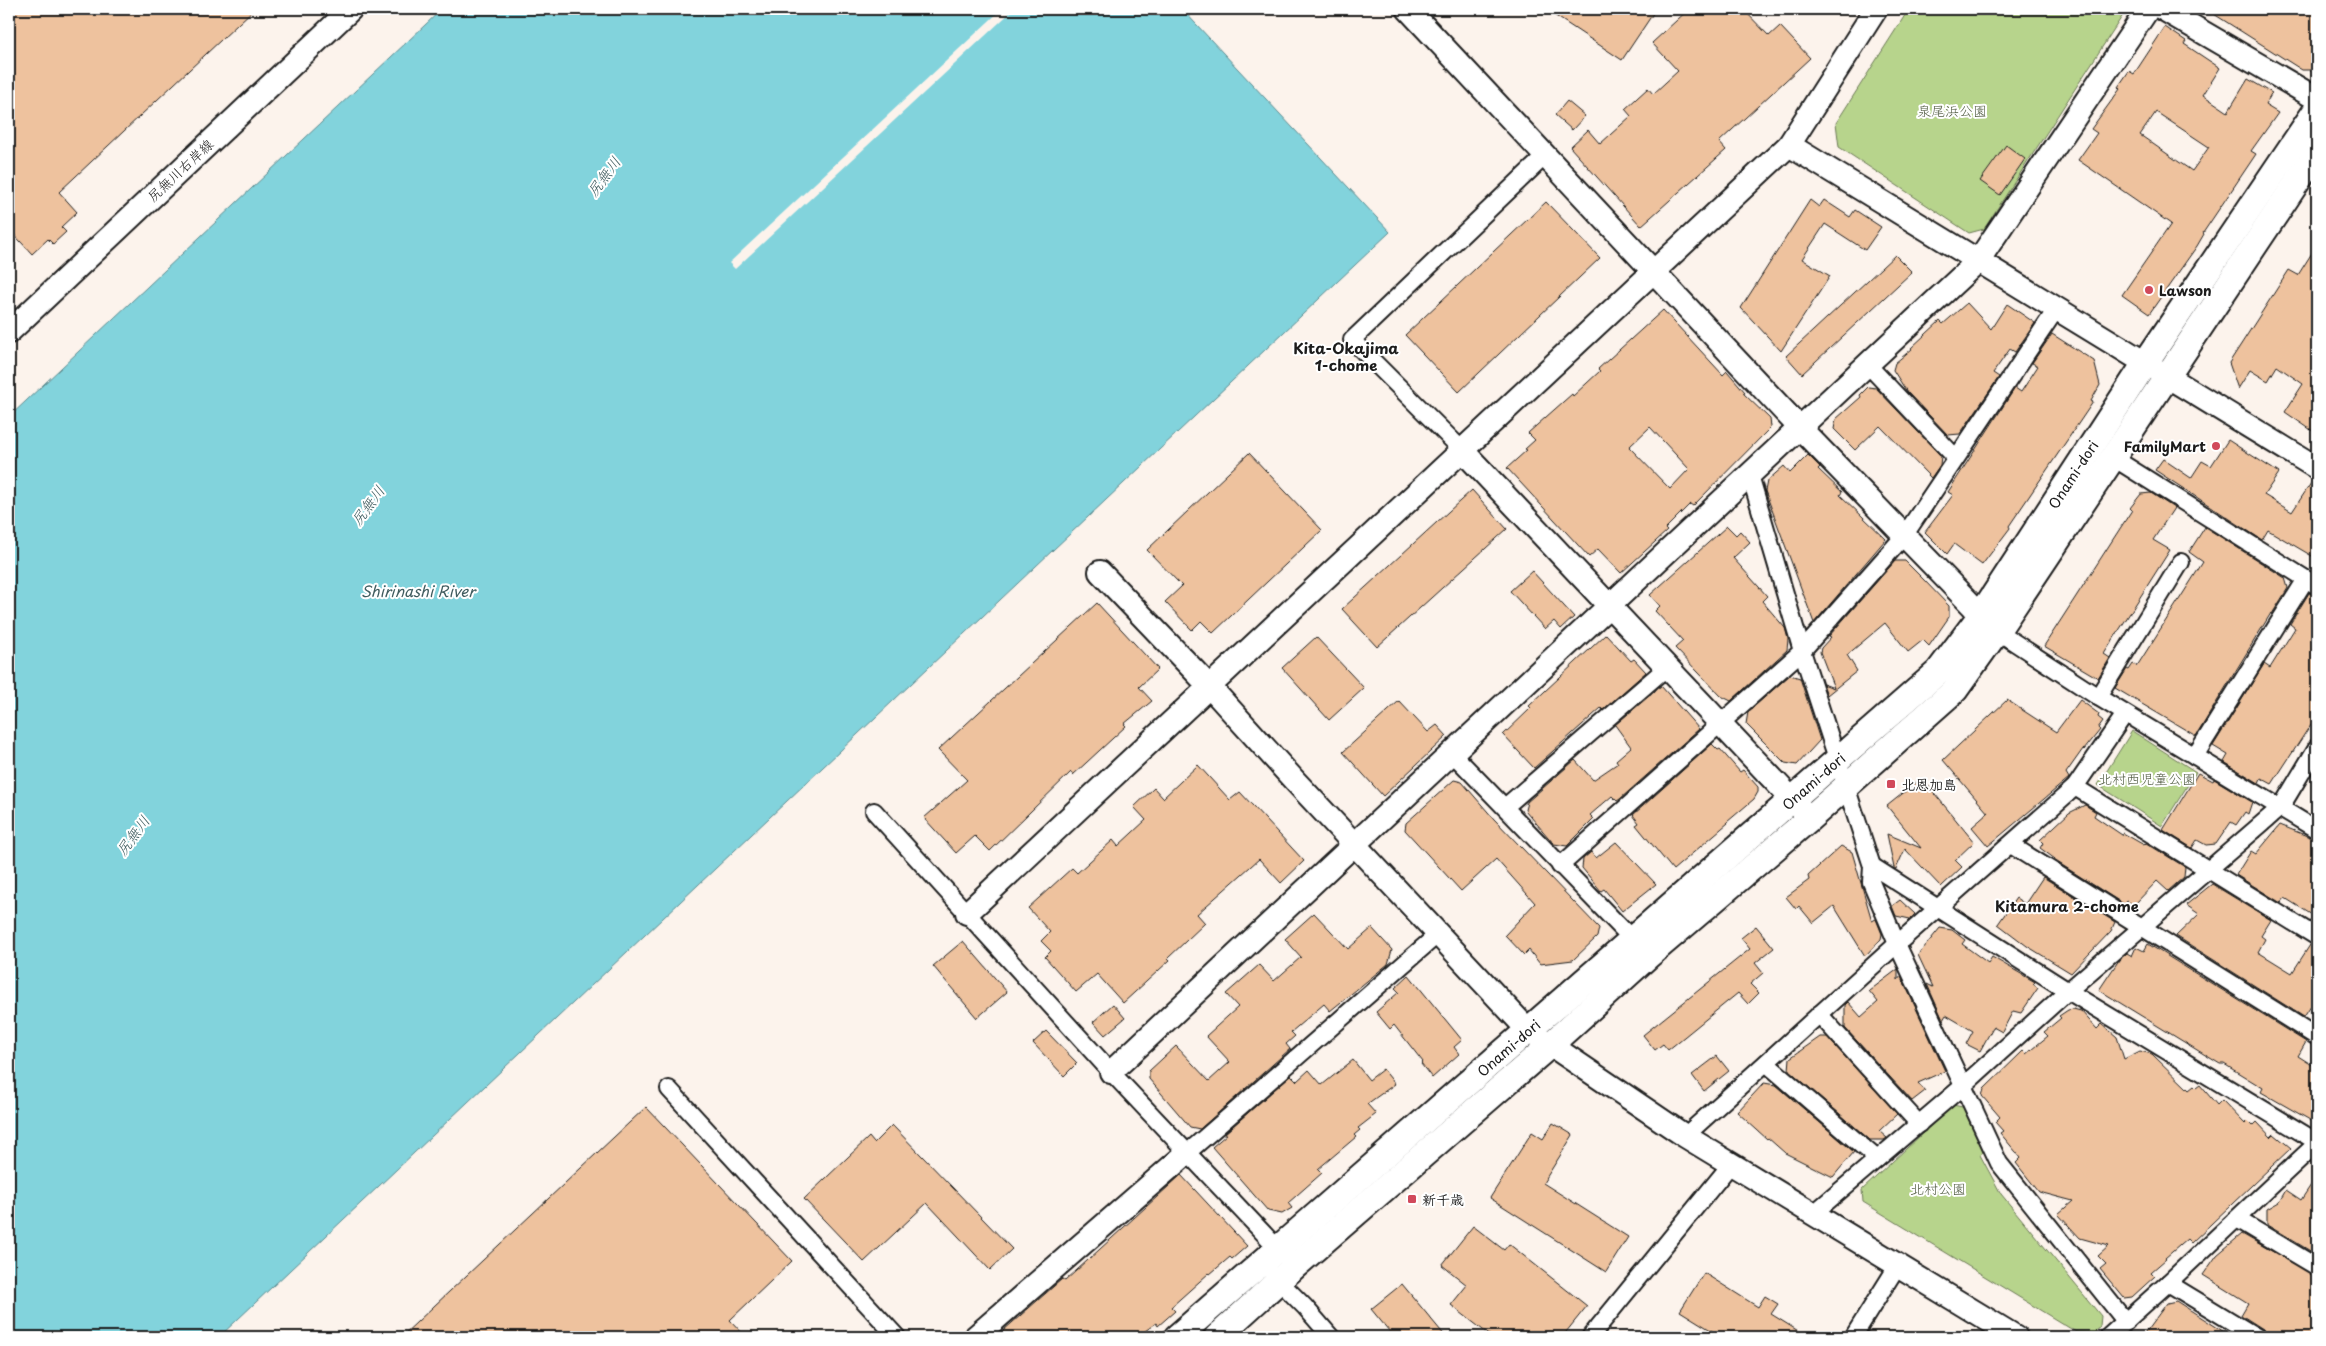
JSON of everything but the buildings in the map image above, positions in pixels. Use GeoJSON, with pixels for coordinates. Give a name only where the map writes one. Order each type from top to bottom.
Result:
{"type":"FeatureCollection","features":[{"type":"Feature","properties":{"kind":"main road","name":"Onami-dori"},"geometry":{"type":"LineString","coordinates":[[1177,1337],[1278,1264],[1550,1045],[1648,956],[1809,819],[1955,690],[1989,623],[2146,362],[2317,108]]}},
{"type":"Feature","properties":{"kind":"main road","name":"Onami-dori"},"geometry":{"type":"LineString","coordinates":[[1217,1337],[1278,1264],[1527,1030],[1840,760],[1938,672],[1989,623],[2112,458],[2317,152]]}},
{"type":"Feature","properties":{"kind":"street","name":"尻無川右岸線"},"geometry":{"type":"LineString","coordinates":[[9,332],[351,9]]}},
{"type":"Feature","properties":{"kind":"street"},"geometry":{"type":"LineString","coordinates":[[1408,9],[1800,428],[1989,623],[2098,697],[2317,830]]}},
{"type":"Feature","properties":{"kind":"street"},"geometry":{"type":"LineString","coordinates":[[967,913],[1789,145],[1876,9]]}},
{"type":"Feature","properties":{"kind":"street"},"geometry":{"type":"LineString","coordinates":[[1111,1072],[1978,261],[2148,9]]}},
{"type":"Feature","properties":{"kind":"street"},"geometry":{"type":"LineString","coordinates":[[2163,9],[2317,99]]}},
{"type":"Feature","properties":{"kind":"street"},"geometry":{"type":"LineString","coordinates":[[1789,145],[2317,468]]}},
{"type":"Feature","properties":{"kind":"street"},"geometry":{"type":"LineString","coordinates":[[1545,156],[1352,340],[1462,451],[1666,668],[1793,799],[1809,819]]}},
{"type":"Feature","properties":{"kind":"street"},"geometry":{"type":"LineString","coordinates":[[1560,866],[1802,651],[1904,536],[2056,308]]}},
{"type":"Feature","properties":{"kind":"street"},"geometry":{"type":"LineString","coordinates":[[1868,365],[1956,458]]}},
{"type":"Feature","properties":{"kind":"street"},"geometry":{"type":"LineString","coordinates":[[2112,458],[2312,583],[2195,756]]}},
{"type":"Feature","properties":{"kind":"street"},"geometry":{"type":"LineString","coordinates":[[1750,475],[1802,651],[1840,760],[1872,866],[1871,882],[1897,944],[1999,1163],[2126,1322]]}},
{"type":"Feature","properties":{"kind":"street"},"geometry":{"type":"LineString","coordinates":[[2098,697],[2181,562]]}},
{"type":"Feature","properties":{"kind":"street"},"geometry":{"type":"LineString","coordinates":[[1100,572],[1209,686],[1437,935],[1527,1030],[1685,1136],[2016,1337]]}},
{"type":"Feature","properties":{"kind":"street"},"geometry":{"type":"LineString","coordinates":[[1505,807],[1666,668]]}},
{"type":"Feature","properties":{"kind":"street"},"geometry":{"type":"LineString","coordinates":[[1685,1136],[1897,944],[1939,909],[2075,787],[2125,714]]}},
{"type":"Feature","properties":{"kind":"street"},"geometry":{"type":"LineString","coordinates":[[1814,1213],[1963,1086],[2068,991],[2281,807],[2317,747]]}},
{"type":"Feature","properties":{"kind":"street"},"geometry":{"type":"LineString","coordinates":[[1452,753],[1632,939]]}},
{"type":"Feature","properties":{"kind":"street"},"geometry":{"type":"LineString","coordinates":[[2075,787],[2317,937]]}},
{"type":"Feature","properties":{"kind":"street"},"geometry":{"type":"LineString","coordinates":[[874,811],[1187,1153],[1278,1264],[1331,1337]]}},
{"type":"Feature","properties":{"kind":"street"},"geometry":{"type":"LineString","coordinates":[[2011,845],[2317,1038]]}},
{"type":"Feature","properties":{"kind":"street"},"geometry":{"type":"LineString","coordinates":[[1872,866],[2068,991],[2317,1143],[2108,1337]]}},
{"type":"Feature","properties":{"kind":"street"},"geometry":{"type":"LineString","coordinates":[[975,1337],[1437,935]]}},
{"type":"Feature","properties":{"kind":"street"},"geometry":{"type":"LineString","coordinates":[[1820,1014],[1919,1124]]}},
{"type":"Feature","properties":{"kind":"street"},"geometry":{"type":"LineString","coordinates":[[1766,1063],[1877,1160]]}},
{"type":"Feature","properties":{"kind":"street"},"geometry":{"type":"LineString","coordinates":[[668,1089],[897,1337]]}},
{"type":"Feature","properties":{"kind":"street"},"geometry":{"type":"LineString","coordinates":[[1590,1337],[1731,1164]]}},
{"type":"Feature","properties":{"kind":"street"},"geometry":{"type":"LineString","coordinates":[[2237,1219],[2317,1267]]}},
{"type":"Feature","properties":{"kind":"street"},"geometry":{"type":"LineString","coordinates":[[1853,1337],[1898,1265]]}},
{"type":"Feature","properties":{"kind":"street"},"geometry":{"type":"LineString","coordinates":[[2168,1283],[2257,1337]]}},
{"type":"Feature","properties":{"kind":"green space","name":"泉尾浜公園"},"geometry":{"type":"Polygon","coordinates":[[[1909,9],[2125,9],[2125,12],[1984,229],[1969,233],[1839,147],[1836,123],[1909,9]]]}},
{"type":"Feature","properties":{"kind":"green space","name":"北村西児童公園"},"geometry":{"type":"Polygon","coordinates":[[[2132,731],[2196,772],[2162,826],[2098,785],[2132,731]]]}},
{"type":"Feature","properties":{"kind":"green space","name":"北村公園"},"geometry":{"type":"Polygon","coordinates":[[[1953,1105],[1967,1108],[1986,1148],[1980,1155],[2001,1194],[2101,1316],[2100,1326],[2093,1335],[2076,1332],[1863,1202],[1862,1190],[1953,1105]]]}},
{"type":"Feature","properties":{"kind":"water","name":"Shirinashi River"},"geometry":{"type":"Polygon","coordinates":[[[442,9],[1182,9],[1390,232],[219,1337],[9,1337],[9,417],[442,9]]]}},
{"type":"Feature","properties":{"kind":"pier"},"geometry":{"type":"Polygon","coordinates":[[[1002,9],[1014,9],[735,269],[729,263],[1002,9]]]}},
{"type":"Feature","properties":{"kind":"place","name":"Lawson"},"geometry":{"type":"Point","coordinates":[2149,290]}},
{"type":"Feature","properties":{"kind":"place","name":"FamilyMart"},"geometry":{"type":"Point","coordinates":[2216,446]}},
{"type":"Feature","properties":{"kind":"place","name":"北恩加島"},"geometry":{"type":"Point","coordinates":[1891,784]}},
{"type":"Feature","properties":{"kind":"place","name":"新千歳"},"geometry":{"type":"Point","coordinates":[1412,1199]}},
{"type":"Feature","properties":{"kind":"district","name":"Kita-Okajima 1-chome"},"geometry":{"type":"Point","coordinates":[1346,356]}},
{"type":"Feature","properties":{"kind":"district","name":"Kitamura 2-chome"},"geometry":{"type":"Point","coordinates":[2067,905]}},
{"type":"Feature","properties":{"kind":"water label","name":"尻無川"},"geometry":{"type":"Point","coordinates":[603,176]}},
{"type":"Feature","properties":{"kind":"water label","name":"尻無川"},"geometry":{"type":"Point","coordinates":[367,505]}},
{"type":"Feature","properties":{"kind":"water label","name":"尻無川"},"geometry":{"type":"Point","coordinates":[132,835]}}]}
